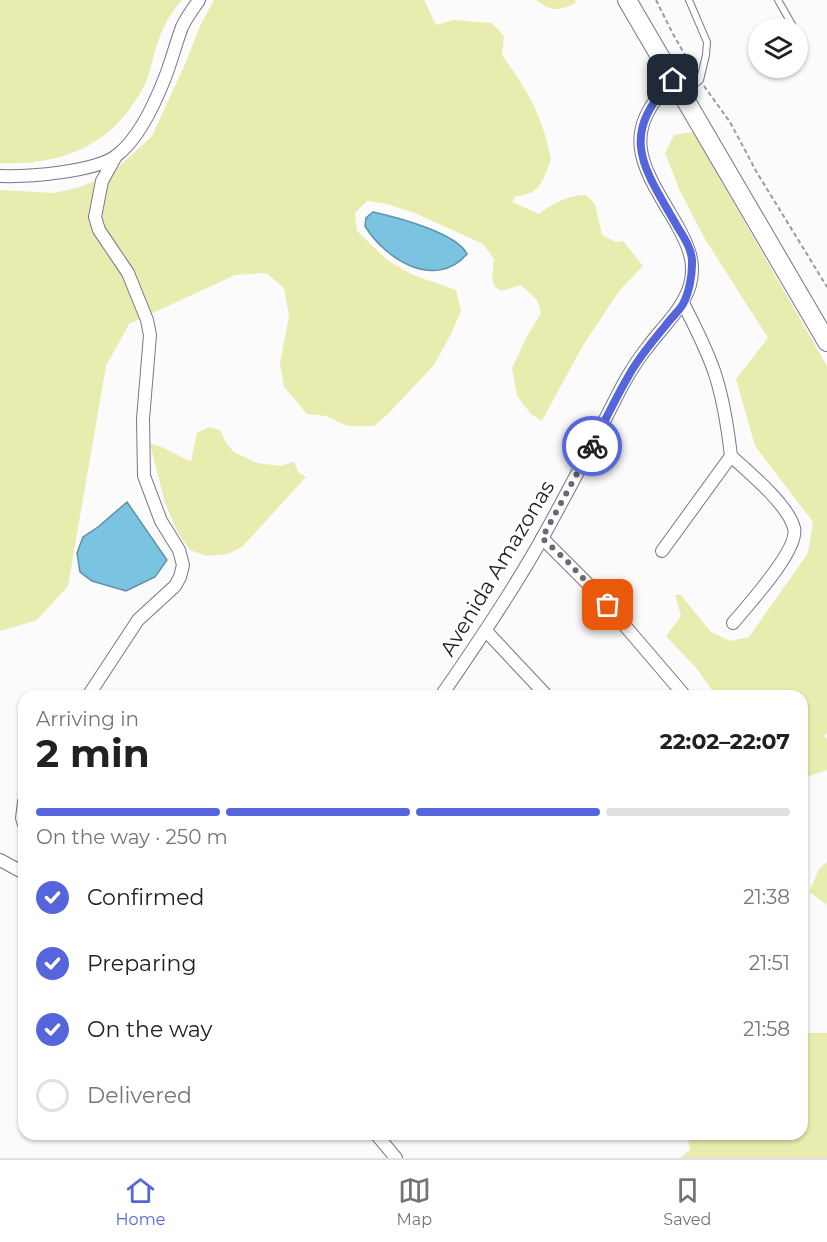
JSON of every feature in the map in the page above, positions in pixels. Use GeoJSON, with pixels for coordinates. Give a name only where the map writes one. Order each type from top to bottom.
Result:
{"type":"FeatureCollection","features":[{"type":"Feature","properties":{"kind":"main road"},"geometry":{"type":"LineString","coordinates":[[626,4],[827,342]]}},
{"type":"Feature","properties":{"kind":"street"},"geometry":{"type":"LineString","coordinates":[[92,690],[138,620],[175,586],[183,565],[179,550],[161,521],[144,476],[144,419],[150,334],[147,320],[128,273],[99,230],[95,217],[102,181],[116,156],[137,133],[147,116],[165,77],[183,26],[199,0]]}},
{"type":"Feature","properties":{"kind":"street","name":"Avenida Amazonas"},"geometry":{"type":"LineString","coordinates":[[445,690],[486,631],[542,538],[628,376],[646,348],[683,303],[690,283],[693,262],[686,241],[645,165],[640,133],[645,114],[660,93],[677,87]]}},
{"type":"Feature","properties":{"kind":"street"},"geometry":{"type":"LineString","coordinates":[[0,176],[19,177],[74,170],[116,156]]}},
{"type":"Feature","properties":{"kind":"street"},"geometry":{"type":"LineString","coordinates":[[683,303],[705,348],[716,378],[727,422],[731,456],[758,480],[787,514],[795,529],[794,542],[785,558],[733,623]]}},
{"type":"Feature","properties":{"kind":"street"},"geometry":{"type":"LineString","coordinates":[[662,551],[731,456]]}},
{"type":"Feature","properties":{"kind":"street"},"geometry":{"type":"LineString","coordinates":[[542,538],[596,592],[679,690]]}},
{"type":"Feature","properties":{"kind":"street"},"geometry":{"type":"LineString","coordinates":[[486,631],[541,690]]}},
{"type":"Feature","properties":{"kind":"street"},"geometry":{"type":"LineString","coordinates":[[0,860],[18,870]]}},
{"type":"Feature","properties":{"kind":"street"},"geometry":{"type":"LineString","coordinates":[[381,1140],[396,1158]]}},
{"type":"Feature","properties":{"kind":"lane"},"geometry":{"type":"LineString","coordinates":[[677,87],[700,80],[706,55],[707,42],[689,0]]}},
{"type":"Feature","properties":{"kind":"lane"},"geometry":{"type":"LineString","coordinates":[[777,0],[788,18]]}},
{"type":"Feature","properties":{"kind":"path"},"geometry":{"type":"LineString","coordinates":[[656,0],[700,80],[730,122],[756,171],[827,287]]}},
{"type":"Feature","properties":{"kind":"green space"},"geometry":{"type":"Polygon","coordinates":[[[0,0],[182,0],[164,27],[145,84],[133,105],[119,122],[103,136],[66,155],[23,163],[0,163],[0,0]]]}},
{"type":"Feature","properties":{"kind":"green space"},"geometry":{"type":"Polygon","coordinates":[[[214,0],[424,0],[436,25],[454,20],[492,23],[504,36],[502,55],[520,80],[539,117],[551,160],[540,185],[530,193],[516,196],[512,202],[539,214],[561,200],[586,195],[595,204],[602,235],[616,242],[623,241],[643,266],[619,291],[582,347],[542,421],[531,414],[517,396],[512,368],[541,313],[537,300],[521,285],[501,291],[495,287],[492,278],[494,259],[483,244],[417,214],[387,204],[367,201],[355,213],[357,231],[387,260],[413,275],[456,290],[461,311],[434,365],[374,426],[347,426],[326,416],[307,414],[284,387],[280,363],[289,316],[284,288],[266,273],[235,275],[129,324],[106,366],[68,586],[37,620],[0,631],[0,190],[55,193],[80,187],[111,174],[152,136],[200,26],[214,0]]]}},
{"type":"Feature","properties":{"kind":"green space"},"geometry":{"type":"Polygon","coordinates":[[[536,0],[575,0],[576,3],[555,9],[546,7],[536,0]]]}},
{"type":"Feature","properties":{"kind":"green space"},"geometry":{"type":"Polygon","coordinates":[[[693,132],[827,366],[827,733],[824,736],[827,739],[827,770],[808,777],[808,690],[712,690],[697,669],[666,636],[681,616],[675,595],[681,595],[711,632],[730,641],[749,637],[808,553],[813,522],[755,446],[736,379],[768,338],[705,239],[679,189],[665,153],[674,135],[693,132]]]}},
{"type":"Feature","properties":{"kind":"green space"},"geometry":{"type":"Polygon","coordinates":[[[209,427],[220,430],[226,443],[234,452],[257,463],[280,466],[294,462],[298,472],[306,477],[242,547],[228,554],[206,556],[190,550],[178,533],[165,503],[150,444],[191,461],[197,433],[209,427]]]}},
{"type":"Feature","properties":{"kind":"green space"},"geometry":{"type":"Polygon","coordinates":[[[827,862],[827,905],[809,892],[819,869],[827,862]]]}},
{"type":"Feature","properties":{"kind":"green space"},"geometry":{"type":"Polygon","coordinates":[[[808,1033],[827,1033],[827,1158],[680,1158],[690,1150],[688,1140],[808,1140],[808,1033]]]}},
{"type":"Feature","properties":{"kind":"water"},"geometry":{"type":"Polygon","coordinates":[[[373,212],[439,233],[461,246],[467,254],[454,265],[440,270],[426,270],[412,266],[385,249],[365,226],[366,218],[373,212]]]}},
{"type":"Feature","properties":{"kind":"water"},"geometry":{"type":"Polygon","coordinates":[[[127,502],[167,560],[155,577],[126,591],[92,581],[80,572],[77,553],[83,537],[127,502]]]}},
{"type":"Feature","properties":{"kind":"way so far"},"geometry":{"type":"LineString","coordinates":[[592,446],[542,538],[608,605]]}},
{"type":"Feature","properties":{"kind":"route"},"geometry":{"type":"LineString","coordinates":[[592,446],[628,376],[646,348],[683,303],[690,283],[693,262],[686,241],[645,165],[641,147],[640,133],[645,114],[673,80]]}}]}
